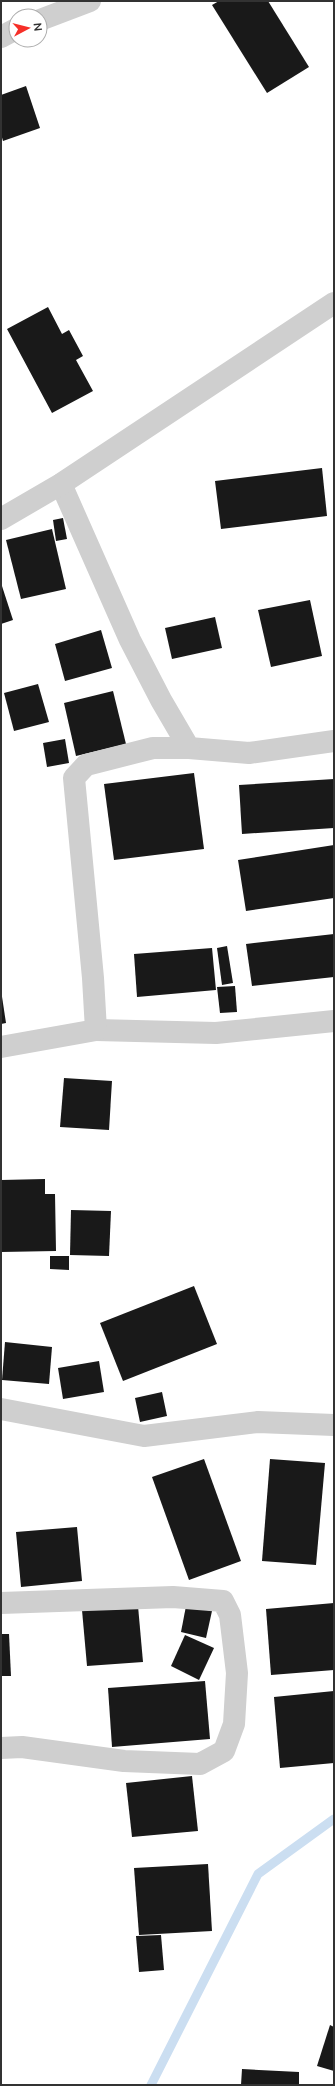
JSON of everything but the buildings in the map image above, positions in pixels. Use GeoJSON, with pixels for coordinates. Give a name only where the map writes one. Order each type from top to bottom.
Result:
{"type":"FeatureCollection","features":[{"type":"Feature","properties":{"kind":"street"},"geometry":{"type":"LineString","coordinates":[[48,17],[90,1]]}},
{"type":"Feature","properties":{"kind":"street"},"geometry":{"type":"LineString","coordinates":[[1,519],[61,484],[334,303]]}},
{"type":"Feature","properties":{"kind":"street"},"geometry":{"type":"LineString","coordinates":[[61,484],[130,640],[161,700],[189,748]]}},
{"type":"Feature","properties":{"kind":"street"},"geometry":{"type":"LineString","coordinates":[[96,1030],[74,778],[86,765],[153,748],[189,748],[249,753],[334,741]]}},
{"type":"Feature","properties":{"kind":"street"},"geometry":{"type":"LineString","coordinates":[[1,1047],[96,1030],[216,1033],[334,1021]]}},
{"type":"Feature","properties":{"kind":"street"},"geometry":{"type":"LineString","coordinates":[[1,1409],[144,1436],[258,1422],[334,1425]]}},
{"type":"Feature","properties":{"kind":"street"},"geometry":{"type":"LineString","coordinates":[[1,1603],[173,1597],[223,1601],[230,1615],[237,1673],[234,1724],[224,1751],[200,1764],[124,1761],[22,1747],[1,1748]]}},
{"type":"Feature","properties":{"kind":"waterway"},"geometry":{"type":"LineString","coordinates":[[151,2085],[258,1874],[334,1819]]}}]}
